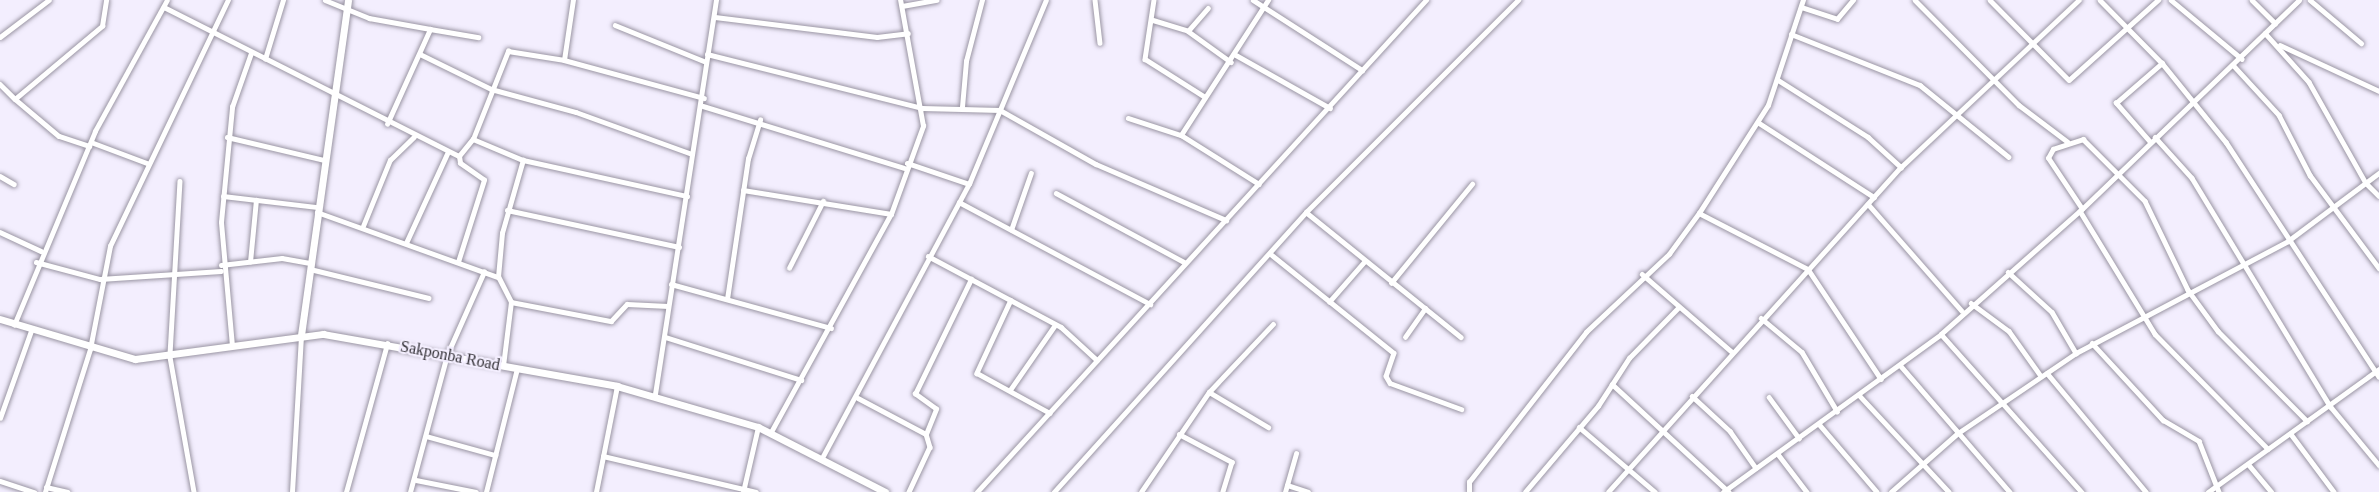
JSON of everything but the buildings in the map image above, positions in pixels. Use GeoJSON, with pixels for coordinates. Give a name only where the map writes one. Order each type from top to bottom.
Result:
{"type":"FeatureCollection","features":[{"type":"Feature","properties":{"kind":"main road"},"geometry":{"type":"LineString","coordinates":[[301,335],[348,0]]}},
{"type":"Feature","properties":{"kind":"main road","name":"Sakponba Road"},"geometry":{"type":"LineString","coordinates":[[0,320],[31,331],[135,359],[170,357],[301,335],[387,344],[617,386],[655,394],[771,432],[823,456],[885,492]]}},
{"type":"Feature","properties":{"kind":"street"},"geometry":{"type":"LineString","coordinates":[[0,37],[49,0]]}},
{"type":"Feature","properties":{"kind":"street"},"geometry":{"type":"LineString","coordinates":[[15,99],[102,26],[106,0]]}},
{"type":"Feature","properties":{"kind":"street"},"geometry":{"type":"LineString","coordinates":[[14,325],[36,262],[90,144],[167,0]]}},
{"type":"Feature","properties":{"kind":"street"},"geometry":{"type":"LineString","coordinates":[[67,492],[46,489],[90,348],[100,279],[147,163],[212,27],[228,0]]}},
{"type":"Feature","properties":{"kind":"street"},"geometry":{"type":"LineString","coordinates":[[264,59],[284,0]]}},
{"type":"Feature","properties":{"kind":"street"},"geometry":{"type":"LineString","coordinates":[[325,0],[346,9],[430,29],[478,37]]}},
{"type":"Feature","properties":{"kind":"street"},"geometry":{"type":"LineString","coordinates":[[564,60],[573,0]]}},
{"type":"Feature","properties":{"kind":"street"},"geometry":{"type":"LineString","coordinates":[[655,394],[692,154],[703,106],[706,62],[716,0]]}},
{"type":"Feature","properties":{"kind":"street"},"geometry":{"type":"LineString","coordinates":[[771,432],[831,328],[891,214],[904,184],[905,166],[922,126],[922,108],[901,3],[936,0]]}},
{"type":"Feature","properties":{"kind":"street"},"geometry":{"type":"LineString","coordinates":[[962,107],[966,61],[982,0]]}},
{"type":"Feature","properties":{"kind":"street"},"geometry":{"type":"LineString","coordinates":[[823,456],[858,398],[928,256],[969,184],[1046,0]]}},
{"type":"Feature","properties":{"kind":"street"},"geometry":{"type":"LineString","coordinates":[[1095,0],[1100,43]]}},
{"type":"Feature","properties":{"kind":"street"},"geometry":{"type":"LineString","coordinates":[[1154,0],[1153,20],[1145,59],[1205,97]]}},
{"type":"Feature","properties":{"kind":"street"},"geometry":{"type":"LineString","coordinates":[[1253,0],[1362,70]]}},
{"type":"Feature","properties":{"kind":"street"},"geometry":{"type":"LineString","coordinates":[[1181,135],[1236,55],[1268,0]]}},
{"type":"Feature","properties":{"kind":"street"},"geometry":{"type":"LineString","coordinates":[[977,492],[1150,304],[1184,262],[1330,108],[1426,0]]}},
{"type":"Feature","properties":{"kind":"street"},"geometry":{"type":"LineString","coordinates":[[1054,492],[1272,255],[1306,212],[1518,0]]}},
{"type":"Feature","properties":{"kind":"street"},"geometry":{"type":"LineString","coordinates":[[1469,492],[1469,482],[1550,377],[1642,274],[1669,254],[1699,213],[1719,174],[1759,123],[1778,80],[1803,0]]}},
{"type":"Feature","properties":{"kind":"street"},"geometry":{"type":"LineString","coordinates":[[1801,7],[1837,19],[1853,0]]}},
{"type":"Feature","properties":{"kind":"street"},"geometry":{"type":"LineString","coordinates":[[1915,0],[1994,80],[2068,142]]}},
{"type":"Feature","properties":{"kind":"street"},"geometry":{"type":"LineString","coordinates":[[1990,0],[2069,80],[2158,0]]}},
{"type":"Feature","properties":{"kind":"street"},"geometry":{"type":"LineString","coordinates":[[1608,492],[1761,318],[1902,167],[2079,0]]}},
{"type":"Feature","properties":{"kind":"street"},"geometry":{"type":"LineString","coordinates":[[2100,0],[2162,63],[2226,142],[2288,241],[2377,370],[2379,378]]}},
{"type":"Feature","properties":{"kind":"street"},"geometry":{"type":"LineString","coordinates":[[2171,0],[2242,59]]}},
{"type":"Feature","properties":{"kind":"street"},"geometry":{"type":"LineString","coordinates":[[2252,0],[2275,23]]}},
{"type":"Feature","properties":{"kind":"street"},"geometry":{"type":"LineString","coordinates":[[1612,384],[1726,491],[1941,334],[1971,303],[2081,210],[2155,137],[2242,59],[2299,0]]}},
{"type":"Feature","properties":{"kind":"street"},"geometry":{"type":"LineString","coordinates":[[2310,0],[2361,44]]}},
{"type":"Feature","properties":{"kind":"street"},"geometry":{"type":"LineString","coordinates":[[164,7],[212,27],[251,53],[387,124],[447,154],[459,156]]}},
{"type":"Feature","properties":{"kind":"street"},"geometry":{"type":"LineString","coordinates":[[1188,31],[1208,8]]}},
{"type":"Feature","properties":{"kind":"street"},"geometry":{"type":"LineString","coordinates":[[715,17],[877,37],[908,33]]}},
{"type":"Feature","properties":{"kind":"street"},"geometry":{"type":"LineString","coordinates":[[1153,20],[1188,31],[1231,62]]}},
{"type":"Feature","properties":{"kind":"street"},"geometry":{"type":"LineString","coordinates":[[615,25],[706,62]]}},
{"type":"Feature","properties":{"kind":"street"},"geometry":{"type":"LineString","coordinates":[[387,124],[430,29]]}},
{"type":"Feature","properties":{"kind":"street"},"geometry":{"type":"LineString","coordinates":[[2265,33],[2277,44],[2335,120],[2366,183],[2379,196]]}},
{"type":"Feature","properties":{"kind":"street"},"geometry":{"type":"LineString","coordinates":[[1791,34],[1920,85],[2009,157]]}},
{"type":"Feature","properties":{"kind":"street"},"geometry":{"type":"LineString","coordinates":[[2277,44],[2379,91]]}},
{"type":"Feature","properties":{"kind":"street"},"geometry":{"type":"LineString","coordinates":[[458,262],[484,180],[460,163],[459,156],[473,139],[508,51],[564,60],[704,98]]}},
{"type":"Feature","properties":{"kind":"street"},"geometry":{"type":"LineString","coordinates":[[232,346],[221,268],[223,196],[227,137],[251,53]]}},
{"type":"Feature","properties":{"kind":"street"},"geometry":{"type":"LineString","coordinates":[[420,54],[491,89],[576,112],[692,154]]}},
{"type":"Feature","properties":{"kind":"street"},"geometry":{"type":"LineString","coordinates":[[707,54],[922,108],[962,107],[1000,110],[1096,164],[1226,220]]}},
{"type":"Feature","properties":{"kind":"street"},"geometry":{"type":"LineString","coordinates":[[1236,55],[1330,108]]}},
{"type":"Feature","properties":{"kind":"street"},"geometry":{"type":"LineString","coordinates":[[2150,142],[2116,103],[2162,63]]}},
{"type":"Feature","properties":{"kind":"street"},"geometry":{"type":"LineString","coordinates":[[2234,66],[2279,115],[2334,211],[2379,268]]}},
{"type":"Feature","properties":{"kind":"street"},"geometry":{"type":"LineString","coordinates":[[1778,80],[1868,137],[1902,167]]}},
{"type":"Feature","properties":{"kind":"street"},"geometry":{"type":"LineString","coordinates":[[0,84],[59,136],[147,163]]}},
{"type":"Feature","properties":{"kind":"street"},"geometry":{"type":"LineString","coordinates":[[703,106],[760,120],[969,184]]}},
{"type":"Feature","properties":{"kind":"street"},"geometry":{"type":"LineString","coordinates":[[1128,118],[1181,135],[1259,184]]}},
{"type":"Feature","properties":{"kind":"street"},"geometry":{"type":"LineString","coordinates":[[727,299],[743,190],[760,120]]}},
{"type":"Feature","properties":{"kind":"street"},"geometry":{"type":"LineString","coordinates":[[1759,123],[1874,197]]}},
{"type":"Feature","properties":{"kind":"street"},"geometry":{"type":"LineString","coordinates":[[227,137],[324,160]]}},
{"type":"Feature","properties":{"kind":"street"},"geometry":{"type":"LineString","coordinates":[[363,226],[390,160],[414,137]]}},
{"type":"Feature","properties":{"kind":"street"},"geometry":{"type":"LineString","coordinates":[[2155,137],[2192,178],[2330,406],[2379,465]]}},
{"type":"Feature","properties":{"kind":"street"},"geometry":{"type":"LineString","coordinates":[[473,139],[523,160],[687,196]]}},
{"type":"Feature","properties":{"kind":"street"},"geometry":{"type":"LineString","coordinates":[[2268,449],[2171,354],[2143,316],[2081,210],[2048,162],[2049,154],[2068,142],[2089,140],[2145,201],[2188,290],[2232,348],[2278,386],[2307,421]]}},
{"type":"Feature","properties":{"kind":"street"},"geometry":{"type":"LineString","coordinates":[[406,243],[447,154]]}},
{"type":"Feature","properties":{"kind":"street"},"geometry":{"type":"LineString","coordinates":[[502,366],[511,302],[498,277],[507,210],[523,160]]}},
{"type":"Feature","properties":{"kind":"street"},"geometry":{"type":"LineString","coordinates":[[1011,230],[1031,173]]}},
{"type":"Feature","properties":{"kind":"street"},"geometry":{"type":"LineString","coordinates":[[1891,492],[1958,433],[2076,353],[2188,290],[2246,266],[2334,211],[2379,173]]}},
{"type":"Feature","properties":{"kind":"street"},"geometry":{"type":"LineString","coordinates":[[0,176],[14,184]]}},
{"type":"Feature","properties":{"kind":"street"},"geometry":{"type":"LineString","coordinates":[[180,181],[172,277],[170,357],[194,492]]}},
{"type":"Feature","properties":{"kind":"street"},"geometry":{"type":"LineString","coordinates":[[1391,283],[1472,184]]}},
{"type":"Feature","properties":{"kind":"street"},"geometry":{"type":"LineString","coordinates":[[743,190],[823,201],[891,214]]}},
{"type":"Feature","properties":{"kind":"street"},"geometry":{"type":"LineString","coordinates":[[1056,193],[1184,262]]}},
{"type":"Feature","properties":{"kind":"street"},"geometry":{"type":"LineString","coordinates":[[223,196],[317,210],[498,277]]}},
{"type":"Feature","properties":{"kind":"street"},"geometry":{"type":"LineString","coordinates":[[249,262],[256,200]]}},
{"type":"Feature","properties":{"kind":"street"},"geometry":{"type":"LineString","coordinates":[[815,200],[819,208]]}},
{"type":"Feature","properties":{"kind":"street"},"geometry":{"type":"LineString","coordinates":[[789,268],[823,201]]}},
{"type":"Feature","properties":{"kind":"street"},"geometry":{"type":"LineString","coordinates":[[958,202],[1150,304]]}},
{"type":"Feature","properties":{"kind":"street"},"geometry":{"type":"LineString","coordinates":[[1868,204],[1962,311]]}},
{"type":"Feature","properties":{"kind":"street"},"geometry":{"type":"LineString","coordinates":[[507,210],[679,247]]}},
{"type":"Feature","properties":{"kind":"street"},"geometry":{"type":"LineString","coordinates":[[1306,212],[1364,262],[1461,337]]}},
{"type":"Feature","properties":{"kind":"street"},"geometry":{"type":"LineString","coordinates":[[1699,213],[1808,269],[1881,379]]}},
{"type":"Feature","properties":{"kind":"street"},"geometry":{"type":"LineString","coordinates":[[0,232],[41,251]]}},
{"type":"Feature","properties":{"kind":"street"},"geometry":{"type":"LineString","coordinates":[[1272,255],[1394,353],[1386,376],[1390,382],[1461,409]]}},
{"type":"Feature","properties":{"kind":"street"},"geometry":{"type":"LineString","coordinates":[[928,256],[1056,325],[1097,360]]}},
{"type":"Feature","properties":{"kind":"street"},"geometry":{"type":"LineString","coordinates":[[36,262],[100,279],[172,277],[282,258],[429,298]]}},
{"type":"Feature","properties":{"kind":"street"},"geometry":{"type":"LineString","coordinates":[[1329,303],[1364,262]]}},
{"type":"Feature","properties":{"kind":"street"},"geometry":{"type":"LineString","coordinates":[[410,492],[416,480],[447,355],[484,272]]}},
{"type":"Feature","properties":{"kind":"street"},"geometry":{"type":"LineString","coordinates":[[2008,272],[2052,312],[2076,353]]}},
{"type":"Feature","properties":{"kind":"street"},"geometry":{"type":"LineString","coordinates":[[1642,274],[1677,309],[1732,352]]}},
{"type":"Feature","properties":{"kind":"street"},"geometry":{"type":"LineString","coordinates":[[909,492],[930,447],[926,434],[936,409],[915,394],[971,279]]}},
{"type":"Feature","properties":{"kind":"street"},"geometry":{"type":"LineString","coordinates":[[672,284],[831,328]]}},
{"type":"Feature","properties":{"kind":"street"},"geometry":{"type":"LineString","coordinates":[[1011,300],[977,373],[1050,412]]}},
{"type":"Feature","properties":{"kind":"street"},"geometry":{"type":"LineString","coordinates":[[511,302],[611,321],[627,304],[668,306]]}},
{"type":"Feature","properties":{"kind":"street"},"geometry":{"type":"LineString","coordinates":[[1971,303],[2008,332],[2041,376]]}},
{"type":"Feature","properties":{"kind":"street"},"geometry":{"type":"LineString","coordinates":[[1405,337],[1425,308]]}},
{"type":"Feature","properties":{"kind":"street"},"geometry":{"type":"LineString","coordinates":[[1525,492],[1579,427],[1629,358],[1677,309]]}},
{"type":"Feature","properties":{"kind":"street"},"geometry":{"type":"LineString","coordinates":[[1761,318],[1802,352],[1837,411]]}},
{"type":"Feature","properties":{"kind":"street"},"geometry":{"type":"LineString","coordinates":[[1142,492],[1209,392],[1273,324]]}},
{"type":"Feature","properties":{"kind":"street"},"geometry":{"type":"LineString","coordinates":[[1010,390],[1056,325]]}},
{"type":"Feature","properties":{"kind":"street"},"geometry":{"type":"LineString","coordinates":[[0,418],[31,331]]}},
{"type":"Feature","properties":{"kind":"street"},"geometry":{"type":"LineString","coordinates":[[1941,334],[2082,492]]}},
{"type":"Feature","properties":{"kind":"street"},"geometry":{"type":"LineString","coordinates":[[292,492],[301,335]]}},
{"type":"Feature","properties":{"kind":"street"},"geometry":{"type":"LineString","coordinates":[[665,337],[801,380]]}},
{"type":"Feature","properties":{"kind":"street"},"geometry":{"type":"LineString","coordinates":[[2092,343],[2163,420],[2199,441],[2218,484],[2219,492]]}},
{"type":"Feature","properties":{"kind":"street"},"geometry":{"type":"LineString","coordinates":[[346,492],[387,344]]}},
{"type":"Feature","properties":{"kind":"street"},"geometry":{"type":"LineString","coordinates":[[1900,365],[2010,492]]}},
{"type":"Feature","properties":{"kind":"street"},"geometry":{"type":"LineString","coordinates":[[486,492],[517,369]]}},
{"type":"Feature","properties":{"kind":"street"},"geometry":{"type":"LineString","coordinates":[[2208,492],[2250,465],[2268,449],[2377,370]]}},
{"type":"Feature","properties":{"kind":"street"},"geometry":{"type":"LineString","coordinates":[[2047,373],[2146,492]]}},
{"type":"Feature","properties":{"kind":"street"},"geometry":{"type":"LineString","coordinates":[[596,492],[617,386]]}},
{"type":"Feature","properties":{"kind":"street"},"geometry":{"type":"LineString","coordinates":[[1209,392],[1268,427]]}},
{"type":"Feature","properties":{"kind":"street"},"geometry":{"type":"LineString","coordinates":[[1859,395],[1949,492]]}},
{"type":"Feature","properties":{"kind":"street"},"geometry":{"type":"LineString","coordinates":[[1692,396],[1730,431],[1756,468]]}},
{"type":"Feature","properties":{"kind":"street"},"geometry":{"type":"LineString","coordinates":[[1769,397],[1799,438]]}},
{"type":"Feature","properties":{"kind":"street"},"geometry":{"type":"LineString","coordinates":[[858,398],[926,434]]}},
{"type":"Feature","properties":{"kind":"street"},"geometry":{"type":"LineString","coordinates":[[1819,424],[1877,492]]}},
{"type":"Feature","properties":{"kind":"street"},"geometry":{"type":"LineString","coordinates":[[743,492],[758,427]]}},
{"type":"Feature","properties":{"kind":"street"},"geometry":{"type":"LineString","coordinates":[[1579,427],[1655,492]]}},
{"type":"Feature","properties":{"kind":"street"},"geometry":{"type":"LineString","coordinates":[[1179,434],[1232,462],[1223,492]]}},
{"type":"Feature","properties":{"kind":"street"},"geometry":{"type":"LineString","coordinates":[[2290,434],[2334,492]]}},
{"type":"Feature","properties":{"kind":"street"},"geometry":{"type":"LineString","coordinates":[[426,436],[495,455]]}},
{"type":"Feature","properties":{"kind":"street"},"geometry":{"type":"LineString","coordinates":[[1285,492],[1296,454]]}},
{"type":"Feature","properties":{"kind":"street"},"geometry":{"type":"LineString","coordinates":[[1778,454],[1807,492]]}},
{"type":"Feature","properties":{"kind":"street"},"geometry":{"type":"LineString","coordinates":[[603,456],[744,486],[756,492]]}},
{"type":"Feature","properties":{"kind":"street"},"geometry":{"type":"LineString","coordinates":[[2250,465],[2272,492]]}},
{"type":"Feature","properties":{"kind":"street"},"geometry":{"type":"LineString","coordinates":[[416,480],[476,492]]}},
{"type":"Feature","properties":{"kind":"street"},"geometry":{"type":"LineString","coordinates":[[0,481],[34,492]]}},
{"type":"Feature","properties":{"kind":"street"},"geometry":{"type":"LineString","coordinates":[[1287,485],[1308,492]]}}]}
